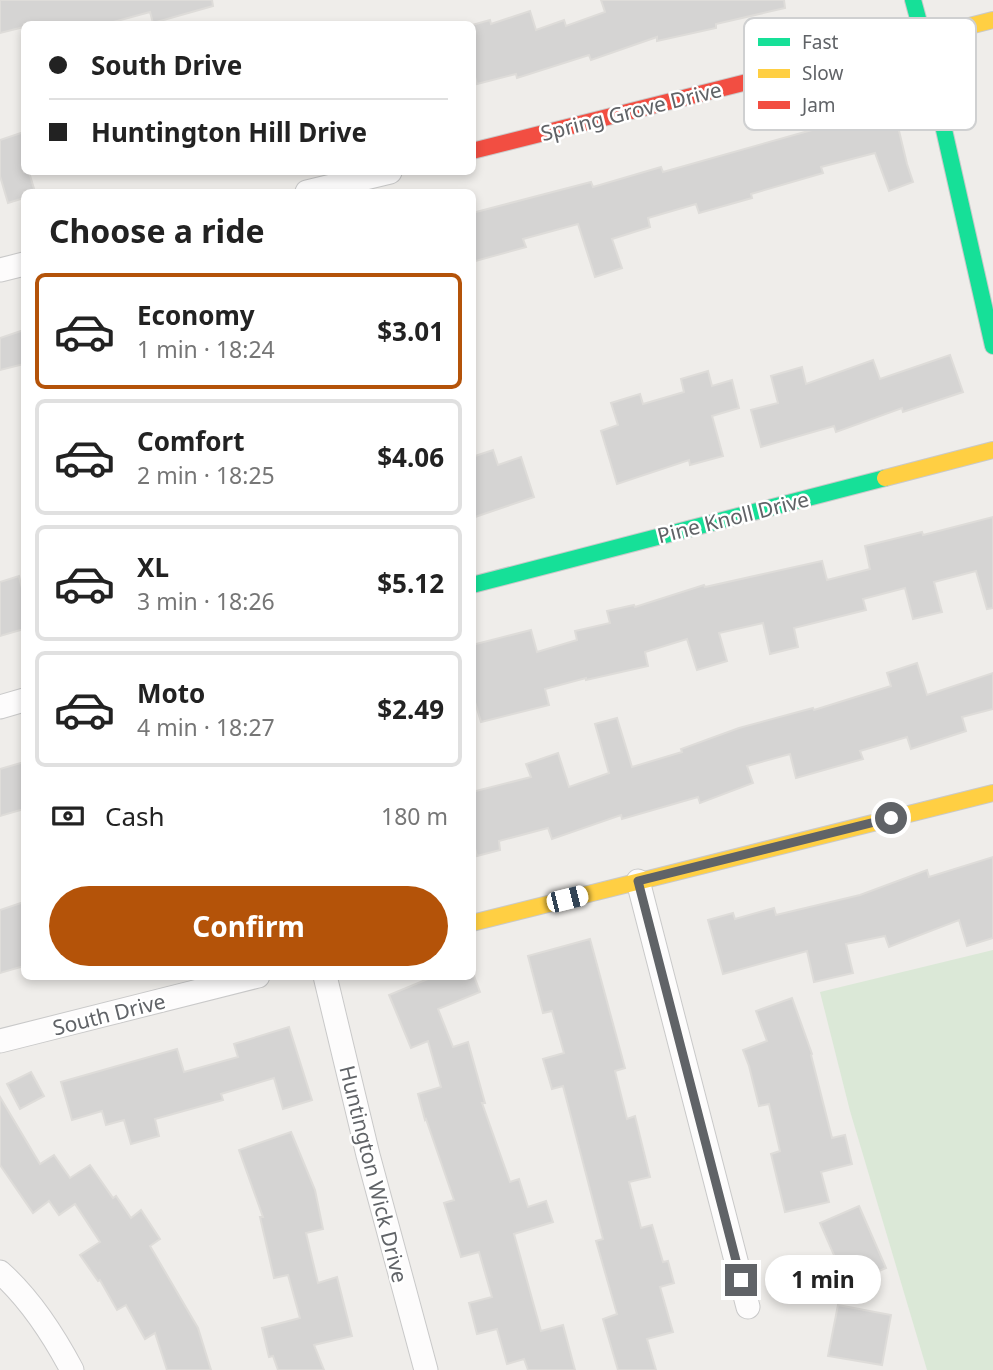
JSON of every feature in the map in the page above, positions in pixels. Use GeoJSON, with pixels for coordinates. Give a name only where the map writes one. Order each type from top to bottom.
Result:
{"type":"FeatureCollection","features":[{"type":"Feature","properties":{"kind":"street"},"geometry":{"type":"LineString","coordinates":[[913,0],[918,18]]}},
{"type":"Feature","properties":{"kind":"street","name":"Spring Grove Drive"},"geometry":{"type":"LineString","coordinates":[[476,150],[744,82]]}},
{"type":"Feature","properties":{"kind":"street"},"geometry":{"type":"LineString","coordinates":[[944,130],[993,346]]}},
{"type":"Feature","properties":{"kind":"street"},"geometry":{"type":"LineString","coordinates":[[319,189],[378,175]]}},
{"type":"Feature","properties":{"kind":"street"},"geometry":{"type":"LineString","coordinates":[[0,270],[21,265]]}},
{"type":"Feature","properties":{"kind":"street","name":"Pine Knoll Drive"},"geometry":{"type":"LineString","coordinates":[[476,583],[993,450]]}},
{"type":"Feature","properties":{"kind":"street"},"geometry":{"type":"LineString","coordinates":[[0,707],[21,701]]}},
{"type":"Feature","properties":{"kind":"street"},"geometry":{"type":"LineString","coordinates":[[476,922],[993,793]]}},
{"type":"Feature","properties":{"kind":"street"},"geometry":{"type":"LineString","coordinates":[[638,881],[748,1307]]}},
{"type":"Feature","properties":{"kind":"street","name":"South Drive"},"geometry":{"type":"LineString","coordinates":[[0,1041],[242,980]]}},
{"type":"Feature","properties":{"kind":"street","name":"Huntington Wick Drive"},"geometry":{"type":"LineString","coordinates":[[326,980],[368,1155],[426,1370]]}},
{"type":"Feature","properties":{"kind":"street"},"geometry":{"type":"LineString","coordinates":[[0,1272],[18,1288],[63,1352],[72,1370]]}},
{"type":"Feature","properties":{"kind":"green space"},"geometry":{"type":"Polygon","coordinates":[[[993,950],[993,1370],[927,1370],[850,1111],[820,992],[993,950]]]}},
{"type":"Feature","properties":{"kind":"building"},"geometry":{"type":"Polygon","coordinates":[[[0,0],[212,0],[213,6],[160,21],[152,21],[150,12],[117,21],[21,21],[21,28],[0,33],[0,0]]]}},
{"type":"Feature","properties":{"kind":"building"},"geometry":{"type":"Polygon","coordinates":[[[601,0],[784,0],[785,8],[716,24],[716,28],[657,41],[657,37],[591,60],[589,55],[517,78],[516,74],[477,84],[476,24],[490,20],[491,24],[530,11],[536,30],[564,20],[566,26],[605,12],[601,0]]]}},
{"type":"Feature","properties":{"kind":"building"},"geometry":{"type":"Polygon","coordinates":[[[812,130],[899,130],[913,182],[889,191],[875,153],[821,167],[823,173],[751,194],[752,198],[699,213],[696,204],[648,218],[650,227],[612,239],[622,268],[595,277],[578,224],[523,239],[526,247],[476,261],[476,212],[591,182],[593,187],[661,167],[663,172],[812,130]]]}},
{"type":"Feature","properties":{"kind":"building"},"geometry":{"type":"Polygon","coordinates":[[[21,133],[21,175],[30,175],[34,189],[21,189],[21,199],[8,203],[0,176],[0,140],[21,133]]]}},
{"type":"Feature","properties":{"kind":"building"},"geometry":{"type":"Polygon","coordinates":[[[21,331],[21,365],[0,370],[0,338],[21,331]]]}},
{"type":"Feature","properties":{"kind":"building"},"geometry":{"type":"Polygon","coordinates":[[[950,355],[963,392],[903,412],[902,408],[836,432],[834,426],[761,447],[751,410],[778,403],[771,376],[802,367],[806,384],[873,360],[880,379],[950,355]]]}},
{"type":"Feature","properties":{"kind":"building"},"geometry":{"type":"Polygon","coordinates":[[[708,371],[712,386],[732,380],[739,408],[712,416],[723,456],[690,465],[689,460],[617,484],[601,431],[618,425],[611,403],[640,394],[643,404],[684,392],[681,379],[708,371]]]}},
{"type":"Feature","properties":{"kind":"building"},"geometry":{"type":"Polygon","coordinates":[[[493,450],[498,465],[521,457],[534,497],[476,517],[476,456],[493,450]]]}},
{"type":"Feature","properties":{"kind":"building"},"geometry":{"type":"Polygon","coordinates":[[[993,517],[993,608],[987,609],[976,571],[934,582],[942,612],[913,619],[905,588],[863,599],[866,610],[794,628],[798,647],[770,654],[763,623],[719,633],[727,661],[697,670],[687,639],[645,652],[648,666],[545,689],[549,705],[481,722],[476,705],[476,644],[531,630],[537,652],[577,640],[575,631],[610,623],[607,611],[634,605],[635,607],[704,585],[705,587],[822,561],[827,580],[870,569],[865,546],[922,532],[923,535],[993,517]]]}},
{"type":"Feature","properties":{"kind":"building"},"geometry":{"type":"Polygon","coordinates":[[[19,576],[21,630],[0,636],[0,582],[19,576]]]}},
{"type":"Feature","properties":{"kind":"building"},"geometry":{"type":"Polygon","coordinates":[[[917,663],[927,695],[993,673],[993,709],[962,717],[966,731],[911,749],[907,737],[860,751],[863,759],[796,778],[790,754],[747,766],[753,783],[700,803],[698,797],[622,819],[621,815],[552,839],[548,828],[499,841],[500,850],[477,856],[476,791],[531,777],[526,764],[558,753],[569,787],[609,773],[595,724],[617,718],[632,767],[682,752],[681,749],[739,728],[813,708],[814,710],[891,686],[887,673],[917,663]]]}},
{"type":"Feature","properties":{"kind":"building"},"geometry":{"type":"Polygon","coordinates":[[[21,763],[21,810],[0,816],[0,769],[21,763]]]}},
{"type":"Feature","properties":{"kind":"building"},"geometry":{"type":"Polygon","coordinates":[[[993,857],[993,938],[967,946],[959,920],[889,947],[885,936],[846,944],[853,973],[814,982],[807,951],[723,974],[708,920],[733,913],[735,919],[774,908],[776,915],[860,895],[927,870],[929,877],[993,857]]]}},
{"type":"Feature","properties":{"kind":"building"},"geometry":{"type":"Polygon","coordinates":[[[21,903],[21,967],[0,973],[0,910],[21,903]]]}},
{"type":"Feature","properties":{"kind":"building"},"geometry":{"type":"Polygon","coordinates":[[[590,939],[625,1068],[615,1071],[627,1119],[635,1116],[650,1177],[629,1182],[641,1228],[652,1225],[663,1262],[668,1261],[674,1283],[660,1287],[673,1332],[647,1339],[656,1370],[618,1370],[603,1319],[617,1314],[596,1241],[603,1239],[563,1086],[552,1089],[543,1059],[564,1053],[552,1011],[543,1013],[528,956],[590,939]]]}},
{"type":"Feature","properties":{"kind":"building"},"geometry":{"type":"Polygon","coordinates":[[[425,980],[476,980],[480,992],[438,1009],[453,1047],[468,1042],[485,1103],[482,1103],[510,1182],[519,1179],[528,1207],[546,1201],[553,1222],[514,1234],[541,1331],[563,1325],[575,1370],[528,1370],[524,1359],[507,1364],[497,1329],[477,1334],[469,1303],[492,1297],[479,1252],[461,1257],[444,1203],[454,1200],[418,1094],[441,1087],[428,1041],[411,1048],[389,995],[425,980]]]}},
{"type":"Feature","properties":{"kind":"building"},"geometry":{"type":"Polygon","coordinates":[[[792,998],[812,1054],[832,1138],[845,1135],[852,1164],[821,1172],[829,1202],[785,1212],[771,1154],[780,1151],[769,1104],[759,1106],[743,1050],[767,1041],[756,1011],[792,998]]]}},
{"type":"Feature","properties":{"kind":"building"},"geometry":{"type":"Polygon","coordinates":[[[289,1027],[312,1100],[283,1109],[274,1078],[221,1094],[223,1100],[155,1119],[159,1136],[131,1144],[124,1120],[106,1125],[102,1111],[72,1120],[61,1082],[177,1049],[184,1072],[238,1057],[234,1044],[289,1027]]]}},
{"type":"Feature","properties":{"kind":"building"},"geometry":{"type":"Polygon","coordinates":[[[31,1072],[44,1096],[20,1109],[7,1084],[31,1072]]]}},
{"type":"Feature","properties":{"kind":"building"},"geometry":{"type":"Polygon","coordinates":[[[0,1097],[40,1164],[54,1155],[70,1178],[90,1165],[131,1218],[141,1210],[160,1239],[150,1246],[198,1328],[211,1370],[167,1370],[155,1333],[145,1339],[126,1305],[117,1310],[100,1280],[98,1281],[80,1255],[100,1242],[75,1204],[59,1215],[49,1201],[33,1213],[0,1165],[0,1097]]]}},
{"type":"Feature","properties":{"kind":"building"},"geometry":{"type":"Polygon","coordinates":[[[291,1132],[315,1190],[323,1229],[306,1233],[318,1283],[337,1277],[352,1336],[314,1345],[324,1370],[278,1370],[273,1356],[269,1357],[262,1328],[300,1318],[288,1275],[274,1278],[260,1217],[263,1217],[239,1150],[291,1132]]]}},
{"type":"Feature","properties":{"kind":"building"},"geometry":{"type":"Polygon","coordinates":[[[859,1206],[886,1268],[847,1285],[820,1223],[859,1206]]]}},
{"type":"Feature","properties":{"kind":"building"},"geometry":{"type":"Polygon","coordinates":[[[838,1305],[891,1315],[882,1365],[828,1356],[838,1305]]]}},
{"type":"Feature","properties":{"kind":"traffic: fast"},"geometry":{"type":"LineString","coordinates":[[913,0],[918,18]]}},
{"type":"Feature","properties":{"kind":"traffic: fast"},"geometry":{"type":"LineString","coordinates":[[944,130],[993,346]]}},
{"type":"Feature","properties":{"kind":"traffic: fast"},"geometry":{"type":"LineString","coordinates":[[476,584],[885,478]]}},
{"type":"Feature","properties":{"kind":"traffic: slow"},"geometry":{"type":"LineString","coordinates":[[976,24],[993,20]]}},
{"type":"Feature","properties":{"kind":"traffic: slow"},"geometry":{"type":"LineString","coordinates":[[885,478],[993,450]]}},
{"type":"Feature","properties":{"kind":"traffic: slow"},"geometry":{"type":"LineString","coordinates":[[476,922],[993,793]]}},
{"type":"Feature","properties":{"kind":"traffic: jam"},"geometry":{"type":"LineString","coordinates":[[476,150],[744,83]]}},
{"type":"Feature","properties":{"kind":"route"},"geometry":{"type":"LineString","coordinates":[[741,1280],[638,881],[891,818]]}}]}
